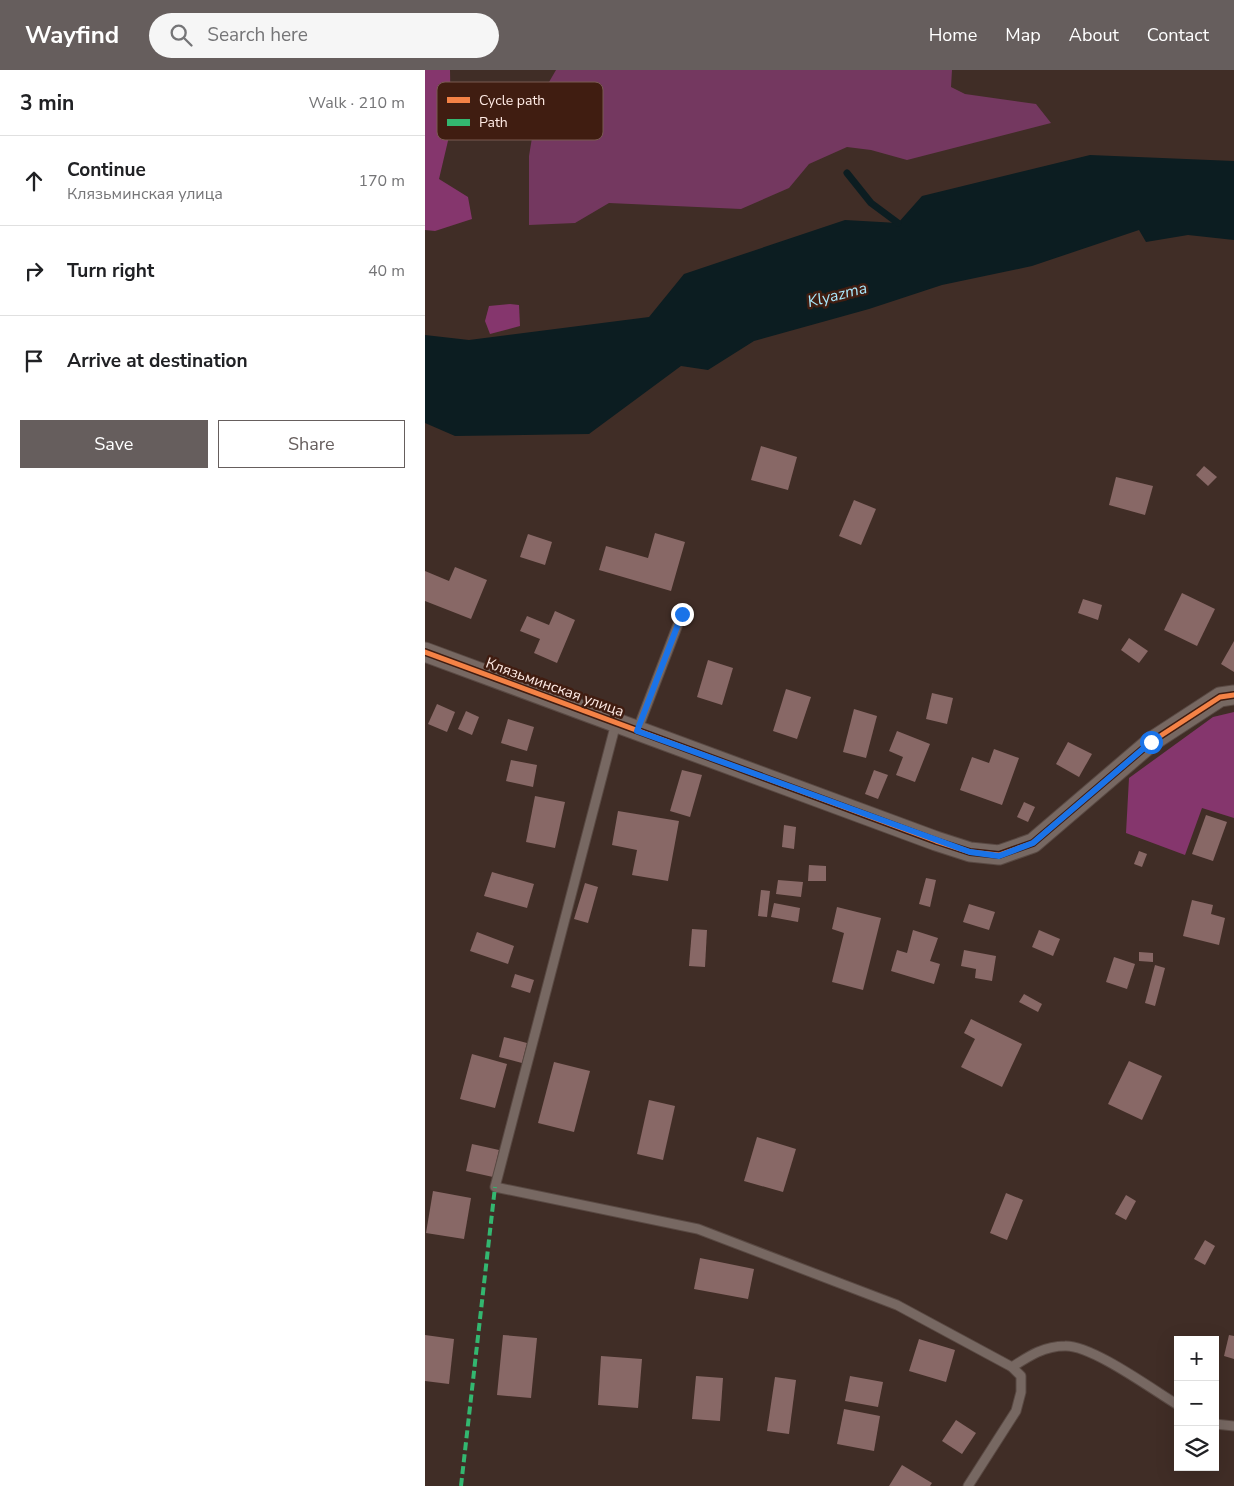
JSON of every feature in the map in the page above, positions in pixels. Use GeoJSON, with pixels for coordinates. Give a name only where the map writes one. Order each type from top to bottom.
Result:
{"type":"FeatureCollection","features":[{"type":"Feature","properties":{"kind":"street","name":"Клязьминская улица"},"geometry":{"type":"LineString","coordinates":[[425,652],[936,841],[970,852],[999,856],[1033,843],[1151,742],[1220,697],[1234,695]]}},
{"type":"Feature","properties":{"kind":"lane"},"geometry":{"type":"LineString","coordinates":[[637,731],[682,614]]}},
{"type":"Feature","properties":{"kind":"lane"},"geometry":{"type":"LineString","coordinates":[[616,723],[495,1187],[698,1229],[897,1305],[1012,1367],[1021,1376],[1021,1392],[1016,1411],[968,1486]]}},
{"type":"Feature","properties":{"kind":"lane"},"geometry":{"type":"LineString","coordinates":[[1012,1367],[1036,1352],[1066,1345],[1095,1353],[1174,1402]]}},
{"type":"Feature","properties":{"kind":"lane"},"geometry":{"type":"LineString","coordinates":[[1219,1424],[1234,1426]]}},
{"type":"Feature","properties":{"kind":"shaded area"},"geometry":{"type":"Polygon","coordinates":[[[425,70],[450,70],[450,82],[437,82],[437,140],[448,140],[439,179],[468,197],[472,219],[435,231],[425,230],[425,70]]]}},
{"type":"Feature","properties":{"kind":"shaded area"},"geometry":{"type":"Polygon","coordinates":[[[556,70],[952,70],[951,87],[965,94],[1036,104],[1051,123],[907,160],[871,150],[847,147],[809,164],[789,188],[741,209],[609,203],[575,223],[529,225],[529,156],[532,140],[603,140],[603,82],[549,82],[556,70]]]}},
{"type":"Feature","properties":{"kind":"shaded area"},"geometry":{"type":"Polygon","coordinates":[[[519,305],[520,326],[490,334],[485,321],[489,306],[519,305]]]}},
{"type":"Feature","properties":{"kind":"shaded area"},"geometry":{"type":"Polygon","coordinates":[[[1234,712],[1234,818],[1202,808],[1185,855],[1126,833],[1129,778],[1213,717],[1234,712]]]}},
{"type":"Feature","properties":{"kind":"water","name":"Klyazma"},"geometry":{"type":"Polygon","coordinates":[[[1090,155],[1234,161],[1234,240],[1188,235],[1146,242],[1139,230],[1032,266],[942,285],[869,309],[754,341],[708,370],[681,366],[589,434],[455,436],[425,423],[425,335],[469,340],[649,317],[684,274],[845,220],[898,223],[922,196],[1090,155]]]}},
{"type":"Feature","properties":{"kind":"building"},"geometry":{"type":"Polygon","coordinates":[[[761,446],[797,457],[788,490],[751,480],[761,446]]]}},
{"type":"Feature","properties":{"kind":"building"},"geometry":{"type":"Polygon","coordinates":[[[1204,466],[1217,477],[1208,486],[1196,475],[1204,466]]]}},
{"type":"Feature","properties":{"kind":"building"},"geometry":{"type":"Polygon","coordinates":[[[1116,477],[1153,486],[1145,515],[1109,505],[1116,477]]]}},
{"type":"Feature","properties":{"kind":"building"},"geometry":{"type":"Polygon","coordinates":[[[854,500],[876,509],[861,545],[839,536],[854,500]]]}},
{"type":"Feature","properties":{"kind":"building"},"geometry":{"type":"Polygon","coordinates":[[[655,533],[685,542],[671,591],[599,570],[606,546],[648,558],[655,533]]]}},
{"type":"Feature","properties":{"kind":"building"},"geometry":{"type":"Polygon","coordinates":[[[528,534],[552,542],[545,565],[520,557],[528,534]]]}},
{"type":"Feature","properties":{"kind":"building"},"geometry":{"type":"Polygon","coordinates":[[[455,567],[487,580],[471,619],[425,601],[425,571],[449,581],[455,567]]]}},
{"type":"Feature","properties":{"kind":"building"},"geometry":{"type":"Polygon","coordinates":[[[1182,593],[1215,609],[1197,646],[1164,630],[1182,593]]]}},
{"type":"Feature","properties":{"kind":"building"},"geometry":{"type":"Polygon","coordinates":[[[1083,599],[1102,605],[1098,620],[1078,613],[1083,599]]]}},
{"type":"Feature","properties":{"kind":"building"},"geometry":{"type":"Polygon","coordinates":[[[555,611],[575,620],[557,663],[534,653],[540,639],[520,631],[527,616],[549,625],[555,611]]]}},
{"type":"Feature","properties":{"kind":"building"},"geometry":{"type":"Polygon","coordinates":[[[1129,638],[1148,651],[1139,663],[1121,650],[1129,638]]]}},
{"type":"Feature","properties":{"kind":"building"},"geometry":{"type":"Polygon","coordinates":[[[1234,641],[1234,672],[1221,664],[1234,641]]]}},
{"type":"Feature","properties":{"kind":"building"},"geometry":{"type":"Polygon","coordinates":[[[708,660],[733,668],[722,705],[697,697],[708,660]]]}},
{"type":"Feature","properties":{"kind":"building"},"geometry":{"type":"Polygon","coordinates":[[[786,689],[811,697],[797,739],[773,731],[786,689]]]}},
{"type":"Feature","properties":{"kind":"building"},"geometry":{"type":"Polygon","coordinates":[[[932,693],[953,698],[947,724],[926,719],[932,693]]]}},
{"type":"Feature","properties":{"kind":"building"},"geometry":{"type":"Polygon","coordinates":[[[437,704],[455,712],[447,732],[428,724],[437,704]]]}},
{"type":"Feature","properties":{"kind":"building"},"geometry":{"type":"Polygon","coordinates":[[[854,709],[877,716],[866,758],[843,752],[854,709]]]}},
{"type":"Feature","properties":{"kind":"building"},"geometry":{"type":"Polygon","coordinates":[[[466,711],[479,717],[472,735],[458,729],[466,711]]]}},
{"type":"Feature","properties":{"kind":"building"},"geometry":{"type":"Polygon","coordinates":[[[508,719],[534,727],[527,751],[501,743],[508,719]]]}},
{"type":"Feature","properties":{"kind":"building"},"geometry":{"type":"Polygon","coordinates":[[[897,731],[930,744],[915,782],[896,775],[903,757],[889,751],[897,731]]]}},
{"type":"Feature","properties":{"kind":"building"},"geometry":{"type":"Polygon","coordinates":[[[1068,742],[1092,754],[1079,777],[1056,764],[1068,742]]]}},
{"type":"Feature","properties":{"kind":"building"},"geometry":{"type":"Polygon","coordinates":[[[994,749],[1019,758],[1002,805],[960,790],[972,757],[989,763],[994,749]]]}},
{"type":"Feature","properties":{"kind":"building"},"geometry":{"type":"Polygon","coordinates":[[[511,760],[537,765],[533,787],[506,781],[511,760]]]}},
{"type":"Feature","properties":{"kind":"building"},"geometry":{"type":"Polygon","coordinates":[[[682,770],[702,775],[690,817],[670,811],[682,770]]]}},
{"type":"Feature","properties":{"kind":"building"},"geometry":{"type":"Polygon","coordinates":[[[874,770],[888,775],[878,799],[865,794],[874,770]]]}},
{"type":"Feature","properties":{"kind":"building"},"geometry":{"type":"Polygon","coordinates":[[[535,796],[565,802],[555,848],[526,842],[535,796]]]}},
{"type":"Feature","properties":{"kind":"building"},"geometry":{"type":"Polygon","coordinates":[[[1024,802],[1035,807],[1028,822],[1017,817],[1024,802]]]}},
{"type":"Feature","properties":{"kind":"building"},"geometry":{"type":"Polygon","coordinates":[[[618,811],[679,821],[668,881],[632,875],[637,850],[612,845],[618,811]]]}},
{"type":"Feature","properties":{"kind":"building"},"geometry":{"type":"Polygon","coordinates":[[[1206,815],[1227,822],[1213,861],[1192,854],[1206,815]]]}},
{"type":"Feature","properties":{"kind":"building"},"geometry":{"type":"Polygon","coordinates":[[[784,825],[796,827],[794,849],[782,847],[784,825]]]}},
{"type":"Feature","properties":{"kind":"building"},"geometry":{"type":"Polygon","coordinates":[[[1139,851],[1147,854],[1142,867],[1134,864],[1139,851]]]}},
{"type":"Feature","properties":{"kind":"building"},"geometry":{"type":"Polygon","coordinates":[[[809,865],[826,866],[826,881],[808,881],[809,865]]]}},
{"type":"Feature","properties":{"kind":"building"},"geometry":{"type":"Polygon","coordinates":[[[492,872],[534,884],[527,908],[484,896],[492,872]]]}},
{"type":"Feature","properties":{"kind":"building"},"geometry":{"type":"Polygon","coordinates":[[[926,878],[936,880],[930,907],[919,904],[926,878]]]}},
{"type":"Feature","properties":{"kind":"building"},"geometry":{"type":"Polygon","coordinates":[[[778,880],[803,882],[801,897],[776,894],[778,880]]]}},
{"type":"Feature","properties":{"kind":"building"},"geometry":{"type":"Polygon","coordinates":[[[585,883],[598,887],[588,923],[574,919],[585,883]]]}},
{"type":"Feature","properties":{"kind":"building"},"geometry":{"type":"Polygon","coordinates":[[[761,890],[770,891],[767,917],[758,916],[761,890]]]}},
{"type":"Feature","properties":{"kind":"building"},"geometry":{"type":"Polygon","coordinates":[[[1192,900],[1213,905],[1211,914],[1225,918],[1219,945],[1183,936],[1192,900]]]}},
{"type":"Feature","properties":{"kind":"building"},"geometry":{"type":"Polygon","coordinates":[[[774,903],[800,908],[798,922],[771,917],[774,903]]]}},
{"type":"Feature","properties":{"kind":"building"},"geometry":{"type":"Polygon","coordinates":[[[969,904],[995,912],[989,930],[963,922],[969,904]]]}},
{"type":"Feature","properties":{"kind":"building"},"geometry":{"type":"Polygon","coordinates":[[[837,907],[881,918],[863,990],[832,982],[844,933],[832,929],[837,907]]]}},
{"type":"Feature","properties":{"kind":"building"},"geometry":{"type":"Polygon","coordinates":[[[692,929],[707,930],[705,967],[689,966],[692,929]]]}},
{"type":"Feature","properties":{"kind":"building"},"geometry":{"type":"Polygon","coordinates":[[[913,930],[938,938],[930,961],[940,964],[934,984],[891,971],[897,950],[907,953],[913,930]]]}},
{"type":"Feature","properties":{"kind":"building"},"geometry":{"type":"Polygon","coordinates":[[[1039,930],[1060,939],[1053,956],[1032,947],[1039,930]]]}},
{"type":"Feature","properties":{"kind":"building"},"geometry":{"type":"Polygon","coordinates":[[[477,932],[514,946],[508,964],[470,951],[477,932]]]}},
{"type":"Feature","properties":{"kind":"building"},"geometry":{"type":"Polygon","coordinates":[[[964,950],[996,956],[992,981],[975,978],[976,969],[961,966],[964,950]]]}},
{"type":"Feature","properties":{"kind":"building"},"geometry":{"type":"Polygon","coordinates":[[[1139,952],[1153,953],[1153,962],[1139,961],[1139,952]]]}},
{"type":"Feature","properties":{"kind":"building"},"geometry":{"type":"Polygon","coordinates":[[[1114,957],[1135,964],[1127,989],[1106,982],[1114,957]]]}},
{"type":"Feature","properties":{"kind":"building"},"geometry":{"type":"Polygon","coordinates":[[[1155,965],[1165,968],[1155,1006],[1145,1003],[1155,965]]]}},
{"type":"Feature","properties":{"kind":"building"},"geometry":{"type":"Polygon","coordinates":[[[515,974],[534,980],[530,993],[511,987],[515,974]]]}},
{"type":"Feature","properties":{"kind":"building"},"geometry":{"type":"Polygon","coordinates":[[[1024,994],[1042,1004],[1038,1012],[1019,1002],[1024,994]]]}},
{"type":"Feature","properties":{"kind":"building"},"geometry":{"type":"Polygon","coordinates":[[[971,1019],[1022,1044],[1002,1087],[961,1067],[975,1039],[964,1033],[971,1019]]]}},
{"type":"Feature","properties":{"kind":"building"},"geometry":{"type":"Polygon","coordinates":[[[504,1037],[527,1043],[522,1063],[499,1057],[504,1037]]]}},
{"type":"Feature","properties":{"kind":"building"},"geometry":{"type":"Polygon","coordinates":[[[472,1054],[507,1064],[495,1108],[460,1099],[472,1054]]]}},
{"type":"Feature","properties":{"kind":"building"},"geometry":{"type":"Polygon","coordinates":[[[1129,1061],[1162,1076],[1142,1120],[1108,1104],[1129,1061]]]}},
{"type":"Feature","properties":{"kind":"building"},"geometry":{"type":"Polygon","coordinates":[[[554,1062],[590,1071],[574,1132],[538,1123],[554,1062]]]}},
{"type":"Feature","properties":{"kind":"building"},"geometry":{"type":"Polygon","coordinates":[[[649,1100],[675,1106],[663,1160],[637,1154],[649,1100]]]}},
{"type":"Feature","properties":{"kind":"building"},"geometry":{"type":"Polygon","coordinates":[[[757,1137],[796,1149],[783,1192],[744,1181],[757,1137]]]}},
{"type":"Feature","properties":{"kind":"building"},"geometry":{"type":"Polygon","coordinates":[[[472,1144],[499,1150],[493,1177],[466,1171],[472,1144]]]}},
{"type":"Feature","properties":{"kind":"building"},"geometry":{"type":"Polygon","coordinates":[[[433,1191],[471,1198],[464,1239],[426,1233],[433,1191]]]}},
{"type":"Feature","properties":{"kind":"building"},"geometry":{"type":"Polygon","coordinates":[[[1006,1193],[1023,1200],[1007,1240],[990,1233],[1006,1193]]]}},
{"type":"Feature","properties":{"kind":"building"},"geometry":{"type":"Polygon","coordinates":[[[1126,1195],[1136,1201],[1126,1220],[1115,1214],[1126,1195]]]}},
{"type":"Feature","properties":{"kind":"building"},"geometry":{"type":"Polygon","coordinates":[[[1205,1240],[1215,1246],[1205,1265],[1194,1259],[1205,1240]]]}},
{"type":"Feature","properties":{"kind":"building"},"geometry":{"type":"Polygon","coordinates":[[[700,1258],[754,1269],[748,1299],[694,1289],[700,1258]]]}},
{"type":"Feature","properties":{"kind":"building"},"geometry":{"type":"Polygon","coordinates":[[[425,1335],[454,1339],[449,1384],[425,1381],[425,1335]]]}},
{"type":"Feature","properties":{"kind":"building"},"geometry":{"type":"Polygon","coordinates":[[[503,1335],[537,1338],[531,1398],[497,1395],[503,1335]]]}},
{"type":"Feature","properties":{"kind":"building"},"geometry":{"type":"Polygon","coordinates":[[[1229,1335],[1234,1336],[1234,1359],[1224,1356],[1229,1335]]]}},
{"type":"Feature","properties":{"kind":"building"},"geometry":{"type":"Polygon","coordinates":[[[919,1339],[955,1350],[946,1382],[909,1371],[919,1339]]]}},
{"type":"Feature","properties":{"kind":"building"},"geometry":{"type":"Polygon","coordinates":[[[601,1356],[642,1359],[638,1408],[598,1405],[601,1356]]]}},
{"type":"Feature","properties":{"kind":"building"},"geometry":{"type":"Polygon","coordinates":[[[696,1376],[723,1378],[720,1421],[692,1419],[696,1376]]]}},
{"type":"Feature","properties":{"kind":"building"},"geometry":{"type":"Polygon","coordinates":[[[850,1376],[883,1382],[878,1407],[845,1401],[850,1376]]]}},
{"type":"Feature","properties":{"kind":"building"},"geometry":{"type":"Polygon","coordinates":[[[775,1377],[796,1380],[789,1434],[767,1431],[775,1377]]]}},
{"type":"Feature","properties":{"kind":"building"},"geometry":{"type":"Polygon","coordinates":[[[844,1409],[880,1416],[874,1451],[837,1444],[844,1409]]]}},
{"type":"Feature","properties":{"kind":"building"},"geometry":{"type":"Polygon","coordinates":[[[956,1420],[976,1433],[962,1454],[942,1441],[956,1420]]]}},
{"type":"Feature","properties":{"kind":"building"},"geometry":{"type":"Polygon","coordinates":[[[902,1465],[932,1483],[930,1486],[889,1486],[902,1465]]]}},
{"type":"Feature","properties":{"kind":"waterway"},"geometry":{"type":"LineString","coordinates":[[847,173],[871,203],[898,223]]}},
{"type":"Feature","properties":{"kind":"marked path"},"geometry":{"type":"LineString","coordinates":[[461,1486],[495,1187]]}},
{"type":"Feature","properties":{"kind":"cycle path"},"geometry":{"type":"LineString","coordinates":[[425,652],[936,841],[970,852],[999,855],[1033,843],[1151,742],[1220,697],[1234,695]]}},
{"type":"Feature","properties":{"kind":"route"},"geometry":{"type":"LineString","coordinates":[[682,614],[637,731],[970,852],[999,856],[1033,843],[1151,742]]}}]}
